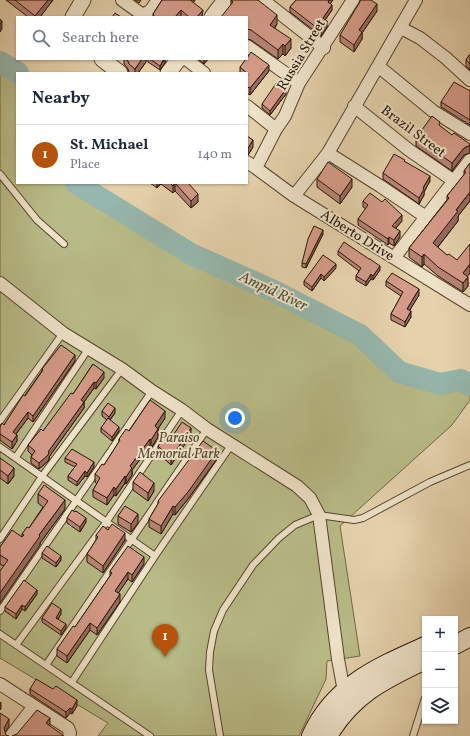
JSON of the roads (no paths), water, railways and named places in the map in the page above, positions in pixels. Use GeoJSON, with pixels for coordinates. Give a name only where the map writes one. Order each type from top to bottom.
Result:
{"type":"FeatureCollection","features":[{"type":"Feature","properties":{"kind":"main road"},"geometry":{"type":"LineString","coordinates":[[458,631],[470,625]]}},
{"type":"Feature","properties":{"kind":"main road"},"geometry":{"type":"LineString","coordinates":[[458,644],[470,638]]}},
{"type":"Feature","properties":{"kind":"main road"},"geometry":{"type":"LineString","coordinates":[[328,736],[335,725],[346,700],[364,675],[375,669],[422,658]]}},
{"type":"Feature","properties":{"kind":"main road"},"geometry":{"type":"LineString","coordinates":[[311,736],[323,716],[346,700]]}},
{"type":"Feature","properties":{"kind":"street"},"geometry":{"type":"LineString","coordinates":[[74,16],[82,0]]}},
{"type":"Feature","properties":{"kind":"street"},"geometry":{"type":"LineString","coordinates":[[122,0],[140,13],[144,14],[150,12],[158,0]]}},
{"type":"Feature","properties":{"kind":"street"},"geometry":{"type":"LineString","coordinates":[[213,16],[225,0]]}},
{"type":"Feature","properties":{"kind":"street"},"geometry":{"type":"LineString","coordinates":[[263,0],[324,48]]}},
{"type":"Feature","properties":{"kind":"street"},"geometry":{"type":"LineString","coordinates":[[294,196],[328,153],[416,0]]}},
{"type":"Feature","properties":{"kind":"street","name":"Russia Street"},"geometry":{"type":"LineString","coordinates":[[252,165],[285,116],[299,84],[324,48],[348,2]]}},
{"type":"Feature","properties":{"kind":"street"},"geometry":{"type":"LineString","coordinates":[[400,28],[420,38],[446,58],[470,80]]}},
{"type":"Feature","properties":{"kind":"street"},"geometry":{"type":"LineString","coordinates":[[248,47],[299,84]]}},
{"type":"Feature","properties":{"kind":"street"},"geometry":{"type":"LineString","coordinates":[[103,60],[116,72]]}},
{"type":"Feature","properties":{"kind":"street"},"geometry":{"type":"LineString","coordinates":[[169,72],[177,60]]}},
{"type":"Feature","properties":{"kind":"street"},"geometry":{"type":"LineString","coordinates":[[187,60],[203,72]]}},
{"type":"Feature","properties":{"kind":"street"},"geometry":{"type":"LineString","coordinates":[[378,66],[433,111],[470,134]]}},
{"type":"Feature","properties":{"kind":"street","name":"Brazil Street"},"geometry":{"type":"LineString","coordinates":[[354,106],[409,150],[454,180]]}},
{"type":"Feature","properties":{"kind":"street"},"geometry":{"type":"LineString","coordinates":[[248,107],[276,129]]}},
{"type":"Feature","properties":{"kind":"street"},"geometry":{"type":"LineString","coordinates":[[328,153],[426,217]]}},
{"type":"Feature","properties":{"kind":"street"},"geometry":{"type":"LineString","coordinates":[[394,258],[470,160]]}},
{"type":"Feature","properties":{"kind":"street","name":"Alberto Drive"},"geometry":{"type":"LineString","coordinates":[[252,165],[294,196],[394,258],[468,301]]}},
{"type":"Feature","properties":{"kind":"street"},"geometry":{"type":"LineString","coordinates":[[0,283],[63,332],[122,369],[207,429],[297,486],[310,498],[319,515],[338,659],[346,700]]}},
{"type":"Feature","properties":{"kind":"street"},"geometry":{"type":"LineString","coordinates":[[0,684],[68,728],[70,733],[69,736]]}},
{"type":"Feature","properties":{"kind":"street"},"geometry":{"type":"LineString","coordinates":[[11,736],[34,706]]}},
{"type":"Feature","properties":{"kind":"lane"},"geometry":{"type":"LineString","coordinates":[[0,174],[37,220],[64,244]]}},
{"type":"Feature","properties":{"kind":"lane"},"geometry":{"type":"LineString","coordinates":[[0,420],[63,332]]}},
{"type":"Feature","properties":{"kind":"lane"},"geometry":{"type":"LineString","coordinates":[[16,457],[89,348]]}},
{"type":"Feature","properties":{"kind":"lane"},"geometry":{"type":"LineString","coordinates":[[0,539],[42,475],[122,369]]}},
{"type":"Feature","properties":{"kind":"lane"},"geometry":{"type":"LineString","coordinates":[[0,611],[152,391]]}},
{"type":"Feature","properties":{"kind":"lane"},"geometry":{"type":"LineString","coordinates":[[16,645],[107,521],[182,410]]}},
{"type":"Feature","properties":{"kind":"lane"},"geometry":{"type":"LineString","coordinates":[[46,665],[207,429]]}},
{"type":"Feature","properties":{"kind":"lane"},"geometry":{"type":"LineString","coordinates":[[72,682],[155,556],[232,444]]}},
{"type":"Feature","properties":{"kind":"lane"},"geometry":{"type":"LineString","coordinates":[[0,446],[155,556]]}},
{"type":"Feature","properties":{"kind":"lane"},"geometry":{"type":"LineString","coordinates":[[220,736],[208,670],[214,630],[223,610],[240,587],[253,565],[279,538],[295,525],[319,515],[354,520],[362,518],[430,482],[470,465]]}},
{"type":"Feature","properties":{"kind":"lane"},"geometry":{"type":"LineString","coordinates":[[0,634],[150,736]]}},
{"type":"Feature","properties":{"kind":"lane"},"geometry":{"type":"LineString","coordinates":[[412,736],[422,707]]}},
{"type":"Feature","properties":{"kind":"waterway","name":"Ampid River"},"geometry":{"type":"LineString","coordinates":[[0,62],[16,72]]}},
{"type":"Feature","properties":{"kind":"waterway","name":"Ampid River"},"geometry":{"type":"LineString","coordinates":[[78,184],[191,254],[276,292],[360,335],[399,372],[440,384],[461,380],[467,384],[470,384]]}},
{"type":"Feature","properties":{"kind":"place","name":"St. Michael"},"geometry":{"type":"Point","coordinates":[165,657]}},
{"type":"Feature","properties":{"kind":"park label","name":"Paraiso Memorial Park"},"geometry":{"type":"Point","coordinates":[179,446]}}]}
